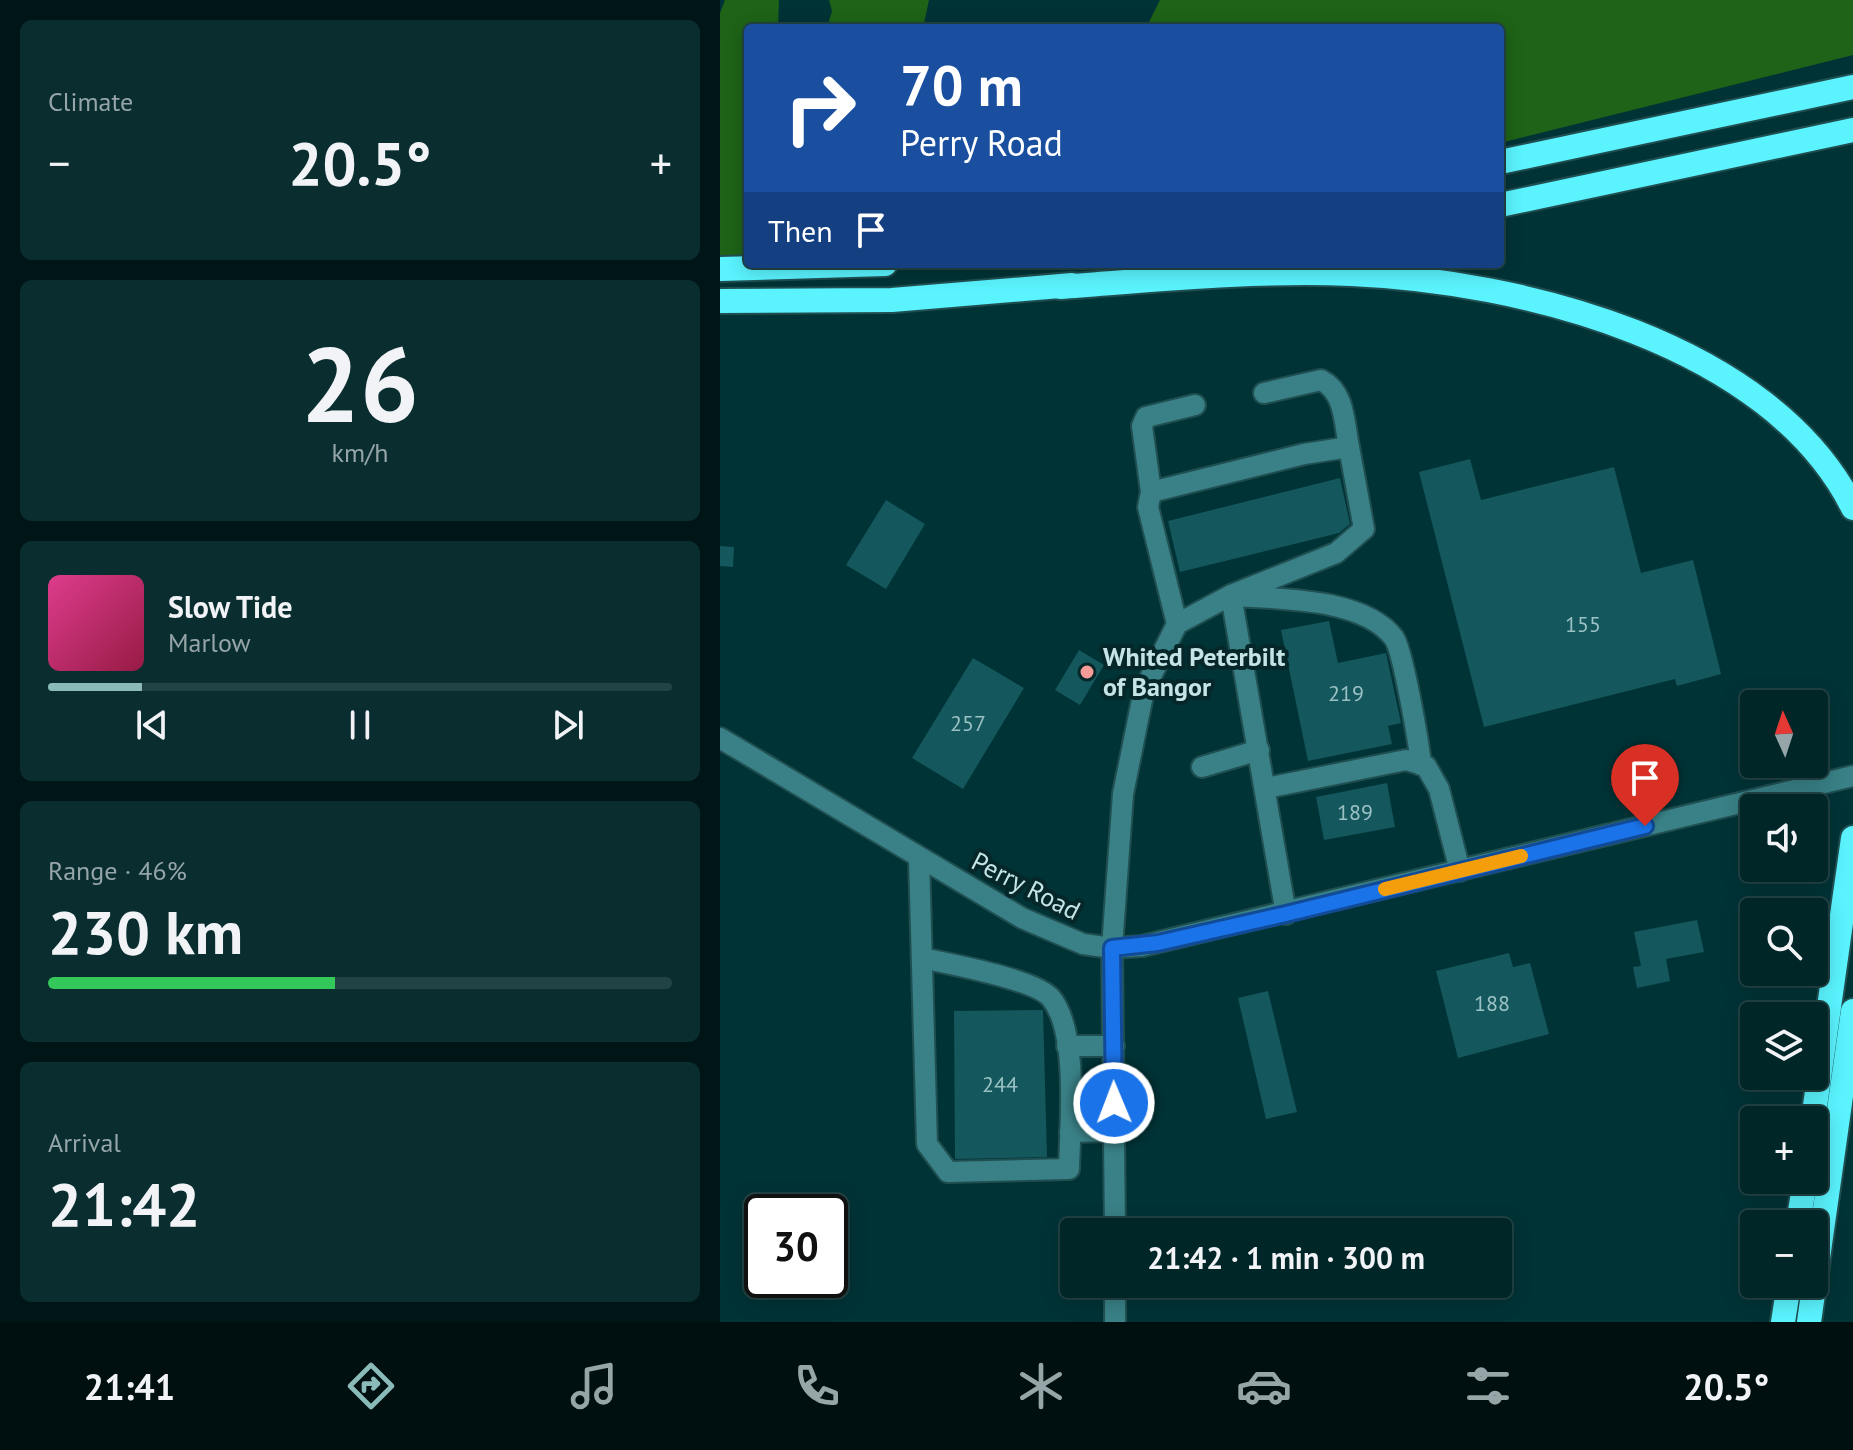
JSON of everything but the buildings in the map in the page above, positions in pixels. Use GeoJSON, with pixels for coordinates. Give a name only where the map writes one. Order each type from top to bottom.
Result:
{"type":"FeatureCollection","features":[{"type":"Feature","properties":{"kind":"highway"},"geometry":{"type":"LineString","coordinates":[[1803,98],[1853,80]]}},
{"type":"Feature","properties":{"kind":"highway"},"geometry":{"type":"LineString","coordinates":[[1504,161],[1853,87]]}},
{"type":"Feature","properties":{"kind":"highway"},"geometry":{"type":"LineString","coordinates":[[1504,204],[1853,130]]}},
{"type":"Feature","properties":{"kind":"highway"},"geometry":{"type":"LineString","coordinates":[[720,269],[753,268]]}},
{"type":"Feature","properties":{"kind":"highway"},"geometry":{"type":"LineString","coordinates":[[1060,287],[1186,268]]}},
{"type":"Feature","properties":{"kind":"highway"},"geometry":{"type":"LineString","coordinates":[[720,301],[892,300],[1262,274],[1353,274],[1478,288],[1546,304],[1651,340],[1730,380],[1806,442],[1837,480],[1853,508]]}},
{"type":"Feature","properties":{"kind":"highway"},"geometry":{"type":"LineString","coordinates":[[1815,1106],[1853,838]]}},
{"type":"Feature","properties":{"kind":"highway"},"geometry":{"type":"LineString","coordinates":[[1809,1322],[1853,1011]]}},
{"type":"Feature","properties":{"kind":"highway"},"geometry":{"type":"LineString","coordinates":[[1783,1322],[1787,1298]]}},
{"type":"Feature","properties":{"kind":"street"},"geometry":{"type":"LineString","coordinates":[[1115,1218],[1112,948],[1123,794],[1144,690],[1177,624],[1231,595],[1336,553],[1364,529],[1341,401],[1332,385],[1321,380],[1264,393]]}},
{"type":"Feature","properties":{"kind":"street"},"geometry":{"type":"LineString","coordinates":[[1177,624],[1148,507],[1151,492],[1142,426],[1146,417],[1195,405]]}},
{"type":"Feature","properties":{"kind":"street"},"geometry":{"type":"LineString","coordinates":[[1151,492],[1304,454],[1349,447]]}},
{"type":"Feature","properties":{"kind":"street"},"geometry":{"type":"LineString","coordinates":[[1231,595],[1286,914]]}},
{"type":"Feature","properties":{"kind":"street"},"geometry":{"type":"LineString","coordinates":[[1231,595],[1337,606],[1373,620],[1395,639],[1421,765]]}},
{"type":"Feature","properties":{"kind":"street","name":"Perry Road"},"geometry":{"type":"LineString","coordinates":[[720,738],[1038,927],[1083,944],[1112,948],[1158,943],[1286,914],[1853,776]]}},
{"type":"Feature","properties":{"kind":"street"},"geometry":{"type":"LineString","coordinates":[[1202,767],[1259,750]]}},
{"type":"Feature","properties":{"kind":"street"},"geometry":{"type":"LineString","coordinates":[[1266,788],[1406,760],[1426,766],[1439,789],[1460,871]]}},
{"type":"Feature","properties":{"kind":"street"},"geometry":{"type":"LineString","coordinates":[[919,858],[927,1144],[948,1172],[1069,1169],[1067,1026],[1050,996],[1008,978],[922,958]]}},
{"type":"Feature","properties":{"kind":"street"},"geometry":{"type":"LineString","coordinates":[[1067,1046],[1114,1046]]}},
{"type":"Feature","properties":{"kind":"street"},"geometry":{"type":"LineString","coordinates":[[1070,1132],[1115,1131]]}},
{"type":"Feature","properties":{"kind":"street"},"geometry":{"type":"LineString","coordinates":[[1115,1298],[1115,1322]]}},
{"type":"Feature","properties":{"kind":"green space"},"geometry":{"type":"Polygon","coordinates":[[[725,0],[779,0],[778,24],[744,24],[744,255],[720,255],[720,13],[725,0]]]}},
{"type":"Feature","properties":{"kind":"green space"},"geometry":{"type":"Polygon","coordinates":[[[829,0],[929,0],[924,24],[828,24],[832,11],[829,0]]]}},
{"type":"Feature","properties":{"kind":"green space"},"geometry":{"type":"Polygon","coordinates":[[[1160,0],[1853,0],[1853,55],[1504,142],[1504,24],[1148,24],[1160,0]]]}},
{"type":"Feature","properties":{"kind":"slow traffic"},"geometry":{"type":"LineString","coordinates":[[1385,889],[1521,856]]}},
{"type":"Feature","properties":{"kind":"place","name":"Whited Peterbilt of Bangor"},"geometry":{"type":"Point","coordinates":[1087,672]}},
{"type":"Feature","properties":{"kind":"route"},"geometry":{"type":"LineString","coordinates":[[1114,1103],[1112,948],[1158,943],[1286,914],[1645,826]]}}]}
